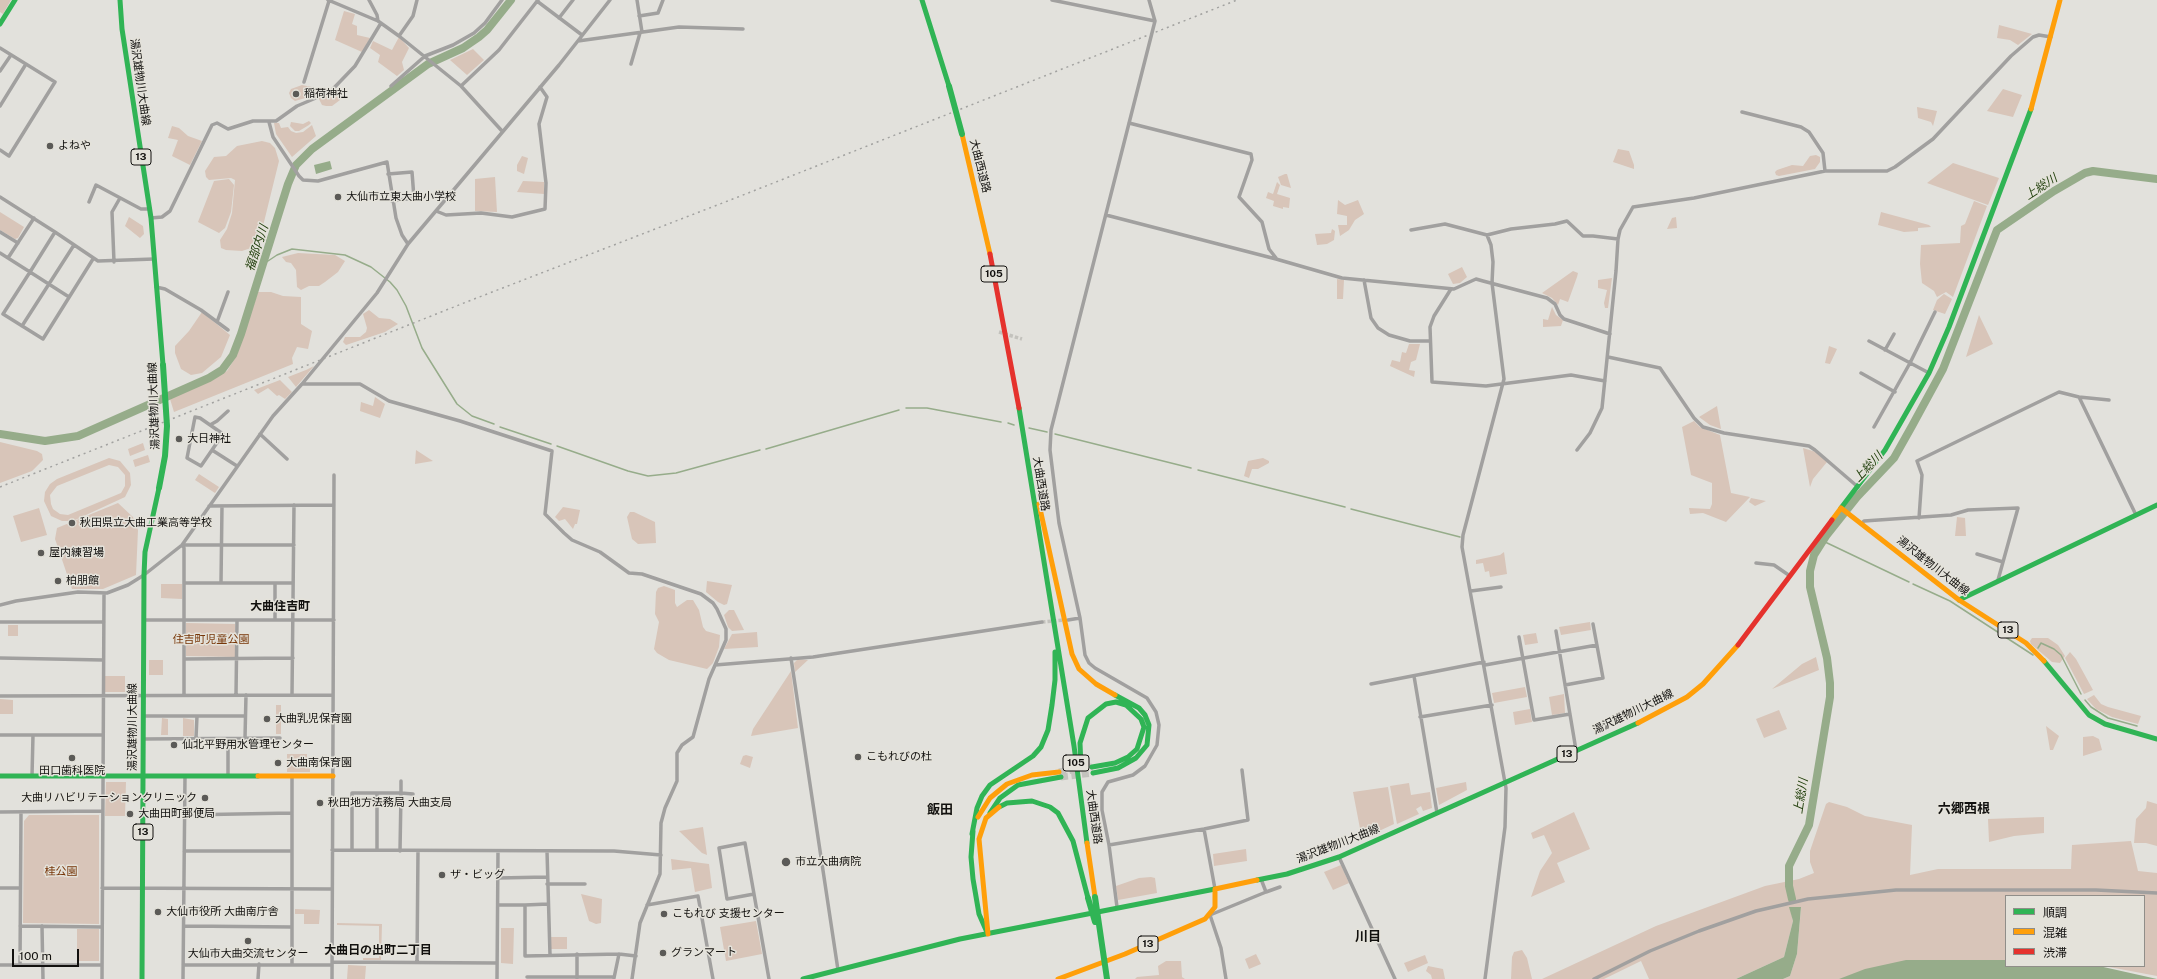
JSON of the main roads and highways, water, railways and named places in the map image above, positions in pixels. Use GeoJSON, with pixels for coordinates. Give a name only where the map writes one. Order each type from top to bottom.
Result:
{"type":"FeatureCollection","features":[{"type":"Feature","properties":{"kind":"main road"},"geometry":{"type":"LineString","coordinates":[[0,24],[15,0]]}},
{"type":"Feature","properties":{"kind":"main road","name":"湯沢雄物川大曲線"},"geometry":{"type":"LineString","coordinates":[[120,0],[122,28],[150,208],[167,426],[165,456],[145,552],[142,776],[142,979]]}},
{"type":"Feature","properties":{"kind":"main road","name":"大曲西道路"},"geometry":{"type":"LineString","coordinates":[[922,0],[949,86],[962,134],[988,245],[1020,416],[1055,628],[1092,898]]}},
{"type":"Feature","properties":{"kind":"main road"},"geometry":{"type":"LineString","coordinates":[[1842,509],[1885,450],[1929,373],[1949,327],[2029,116],[2060,0]]}},
{"type":"Feature","properties":{"kind":"main road"},"geometry":{"type":"LineString","coordinates":[[1020,416],[1072,654],[1079,669],[1088,678],[1139,708],[1145,715],[1149,725],[1147,745],[1136,758],[1118,768],[1093,770],[1128,757],[1138,749],[1144,727],[1141,719],[1126,705],[1116,702],[1106,704],[1093,713],[1083,729],[1080,743],[1092,898]]}},
{"type":"Feature","properties":{"kind":"main road"},"geometry":{"type":"LineString","coordinates":[[1959,600],[2157,505]]}},
{"type":"Feature","properties":{"kind":"main road","name":"湯沢雄物川大曲線"},"geometry":{"type":"LineString","coordinates":[[803,979],[930,946],[1117,907],[1215,889],[1306,868],[1339,857],[1437,813],[1666,709],[1698,688],[1733,652],[1842,509],[1862,523],[1959,600],[2026,642],[2055,672],[2076,701],[2090,715],[2105,724],[2157,739]]}},
{"type":"Feature","properties":{"kind":"main road"},"geometry":{"type":"LineString","coordinates":[[988,934],[979,914],[973,879],[972,834],[977,808],[982,796],[990,785],[1033,756],[1041,747],[1048,730],[1055,680],[1055,628]]}},
{"type":"Feature","properties":{"kind":"main road"},"geometry":{"type":"LineString","coordinates":[[972,834],[985,804],[999,789],[1018,779],[1032,775],[1060,774],[1018,785],[1000,798],[986,818],[980,839],[979,854],[987,912],[988,934]]}},
{"type":"Feature","properties":{"kind":"main road"},"geometry":{"type":"LineString","coordinates":[[0,776],[333,776]]}},
{"type":"Feature","properties":{"kind":"main road"},"geometry":{"type":"LineString","coordinates":[[986,818],[995,810],[1014,801],[1032,801],[1050,807],[1058,813],[1066,825],[1073,841],[1092,898],[1103,950],[1107,979]]}},
{"type":"Feature","properties":{"kind":"main road","name":"13"},"geometry":{"type":"LineString","coordinates":[[1058,979],[1125,954],[1210,915],[1215,907],[1215,889]]}},
{"type":"Feature","properties":{"kind":"waterway","name":"福部内川"},"geometry":{"type":"LineString","coordinates":[[0,434],[45,441],[78,436],[209,378],[222,370],[233,355],[241,334],[288,184],[296,165],[312,149],[428,64],[463,48],[479,37],[487,30],[511,0]]}},
{"type":"Feature","properties":{"kind":"waterway","name":"上総川"},"geometry":{"type":"LineString","coordinates":[[1792,899],[1789,886],[1789,866],[1809,825],[1830,697],[1827,658],[1810,587],[1810,571],[1814,555],[1826,536],[1857,497],[1894,458],[1943,369],[1997,230],[2054,191],[2085,173],[2093,171],[2157,179]]}},
{"type":"Feature","properties":{"kind":"waterway"},"geometry":{"type":"LineString","coordinates":[[262,265],[277,255],[292,249],[345,255],[371,267],[390,282],[397,290],[406,306],[422,348],[457,404],[472,416],[494,424]]}},
{"type":"Feature","properties":{"kind":"waterway"},"geometry":{"type":"LineString","coordinates":[[906,408],[927,408],[1001,422]]}},
{"type":"Feature","properties":{"kind":"waterway"},"geometry":{"type":"LineString","coordinates":[[766,449],[899,410]]}},
{"type":"Feature","properties":{"kind":"waterway"},"geometry":{"type":"LineString","coordinates":[[1008,423],[1014,425]]}},
{"type":"Feature","properties":{"kind":"waterway"},"geometry":{"type":"LineString","coordinates":[[500,427],[551,444]]}},
{"type":"Feature","properties":{"kind":"waterway"},"geometry":{"type":"LineString","coordinates":[[1029,428],[1047,432]]}},
{"type":"Feature","properties":{"kind":"waterway"},"geometry":{"type":"LineString","coordinates":[[1055,434],[1191,468]]}},
{"type":"Feature","properties":{"kind":"waterway"},"geometry":{"type":"LineString","coordinates":[[557,446],[628,471],[648,476],[676,473],[760,450]]}},
{"type":"Feature","properties":{"kind":"waterway"},"geometry":{"type":"LineString","coordinates":[[1198,470],[1345,507]]}},
{"type":"Feature","properties":{"kind":"waterway"},"geometry":{"type":"LineString","coordinates":[[1351,509],[1460,537]]}},
{"type":"Feature","properties":{"kind":"waterway"},"geometry":{"type":"LineString","coordinates":[[1823,541],[1909,582]]}},
{"type":"Feature","properties":{"kind":"waterway"},"geometry":{"type":"LineString","coordinates":[[1913,584],[1950,601],[2033,655]]}},
{"type":"Feature","properties":{"kind":"waterway"},"geometry":{"type":"LineString","coordinates":[[2038,648],[2041,643],[2054,649],[2061,655],[2081,694]]}},
{"type":"Feature","properties":{"kind":"waterway"},"geometry":{"type":"LineString","coordinates":[[2085,700],[2091,707],[2108,718],[2137,726]]}},
{"type":"Feature","properties":{"kind":"tunnel"},"geometry":{"type":"LineString","coordinates":[[999,332],[1022,339]]}},
{"type":"Feature","properties":{"kind":"tunnel"},"geometry":{"type":"LineString","coordinates":[[1042,622],[1065,620]]}},
{"type":"Feature","properties":{"kind":"tunnel"},"geometry":{"type":"LineString","coordinates":[[1059,772],[1092,767]]}},
{"type":"Feature","properties":{"kind":"tunnel"},"geometry":{"type":"LineString","coordinates":[[1061,777],[1093,773]]}},
{"type":"Feature","properties":{"kind":"railway"},"geometry":{"type":"LineString","coordinates":[[0,487],[469,301],[738,197],[1237,0]]}},
{"type":"Feature","properties":{"kind":"place","name":"稲荷神社"},"geometry":{"type":"Point","coordinates":[296,94]}},
{"type":"Feature","properties":{"kind":"place","name":"よねや"},"geometry":{"type":"Point","coordinates":[50,146]}},
{"type":"Feature","properties":{"kind":"place","name":"大仙市立東大曲小学校"},"geometry":{"type":"Point","coordinates":[338,197]}},
{"type":"Feature","properties":{"kind":"place","name":"大日神社"},"geometry":{"type":"Point","coordinates":[179,439]}},
{"type":"Feature","properties":{"kind":"place","name":"秋田県立大曲工業高等学校"},"geometry":{"type":"Point","coordinates":[72,523]}},
{"type":"Feature","properties":{"kind":"place","name":"屋内練習場"},"geometry":{"type":"Point","coordinates":[41,553]}},
{"type":"Feature","properties":{"kind":"place","name":"柏朋館"},"geometry":{"type":"Point","coordinates":[58,581]}},
{"type":"Feature","properties":{"kind":"place","name":"大曲乳児保育園"},"geometry":{"type":"Point","coordinates":[267,719]}},
{"type":"Feature","properties":{"kind":"place","name":"仙北平野用水管理センター"},"geometry":{"type":"Point","coordinates":[174,745]}},
{"type":"Feature","properties":{"kind":"place","name":"こもれびの杜"},"geometry":{"type":"Point","coordinates":[858,757]}},
{"type":"Feature","properties":{"kind":"place","name":"田口歯科医院"},"geometry":{"type":"Point","coordinates":[72,758]}},
{"type":"Feature","properties":{"kind":"place","name":"大曲南保育園"},"geometry":{"type":"Point","coordinates":[278,763]}},
{"type":"Feature","properties":{"kind":"place","name":"大曲リハビリテーションクリニック"},"geometry":{"type":"Point","coordinates":[205,798]}},
{"type":"Feature","properties":{"kind":"place","name":"秋田地方法務局 大曲支局"},"geometry":{"type":"Point","coordinates":[320,803]}},
{"type":"Feature","properties":{"kind":"place","name":"大曲田町郵便局"},"geometry":{"type":"Point","coordinates":[130,814]}},
{"type":"Feature","properties":{"kind":"place","name":"市立大曲病院"},"geometry":{"type":"Point","coordinates":[786,862]}},
{"type":"Feature","properties":{"kind":"place","name":"ザ・ビッグ"},"geometry":{"type":"Point","coordinates":[442,875]}},
{"type":"Feature","properties":{"kind":"place","name":"大仙市役所 大曲南庁舎"},"geometry":{"type":"Point","coordinates":[158,912]}},
{"type":"Feature","properties":{"kind":"place","name":"こもれび 支援センター"},"geometry":{"type":"Point","coordinates":[664,914]}},
{"type":"Feature","properties":{"kind":"place","name":"大仙市大曲交流センター"},"geometry":{"type":"Point","coordinates":[248,941]}},
{"type":"Feature","properties":{"kind":"place","name":"グランマート"},"geometry":{"type":"Point","coordinates":[663,953]}},
{"type":"Feature","properties":{"kind":"district","name":"大曲住吉町"},"geometry":{"type":"Point","coordinates":[280,606]}},
{"type":"Feature","properties":{"kind":"district","name":"六郷西根"},"geometry":{"type":"Point","coordinates":[1964,809]}},
{"type":"Feature","properties":{"kind":"district","name":"飯田"},"geometry":{"type":"Point","coordinates":[940,810]}},
{"type":"Feature","properties":{"kind":"district","name":"川目"},"geometry":{"type":"Point","coordinates":[1368,937]}},
{"type":"Feature","properties":{"kind":"district","name":"大曲日の出町二丁目"},"geometry":{"type":"Point","coordinates":[378,950]}},
{"type":"Feature","properties":{"kind":"park label","name":"住吉町児童公園"},"geometry":{"type":"Point","coordinates":[211,640]}},
{"type":"Feature","properties":{"kind":"park label","name":"桂公園"},"geometry":{"type":"Point","coordinates":[61,872]}}]}
